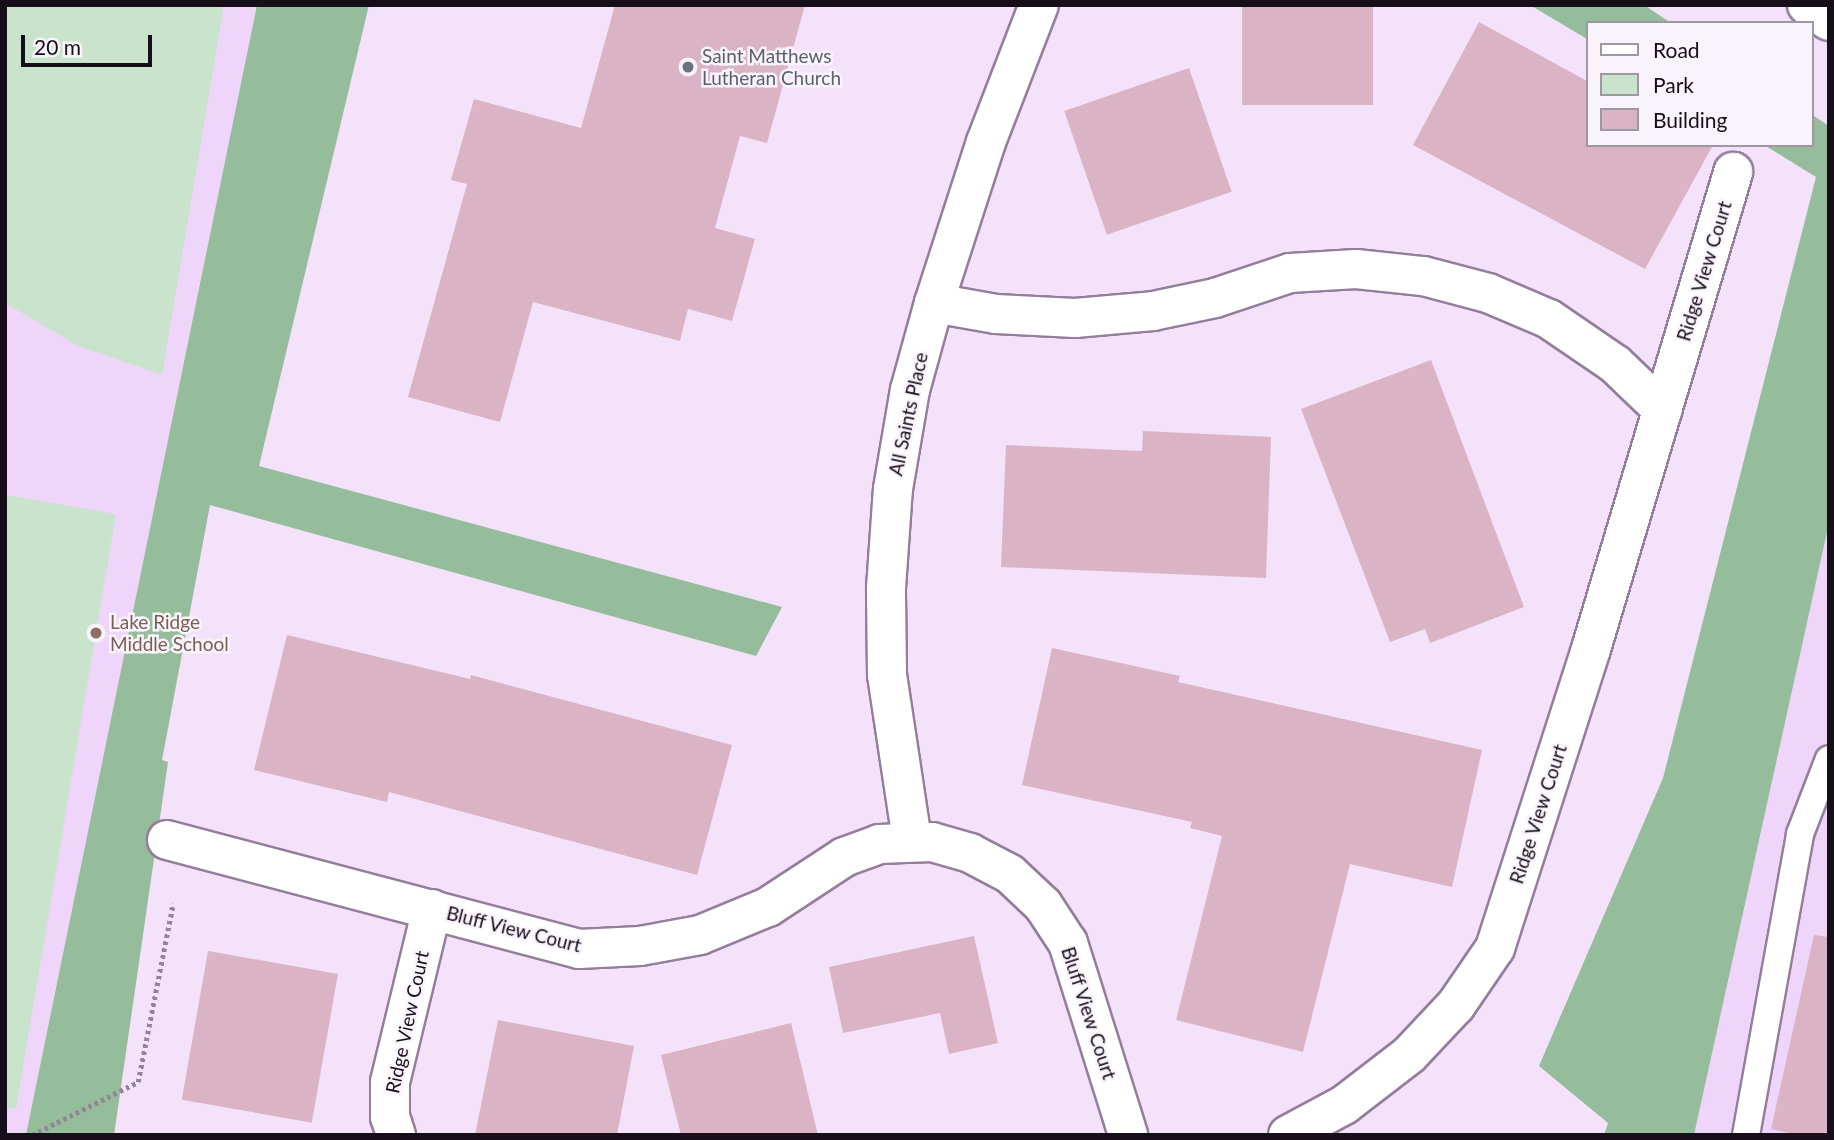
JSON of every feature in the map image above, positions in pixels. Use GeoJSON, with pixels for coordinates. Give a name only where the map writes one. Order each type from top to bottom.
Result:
{"type":"FeatureCollection","features":[{"type":"Feature","properties":{"kind":"street","name":"All Saints Place"},"geometry":{"type":"LineString","coordinates":[[912,840],[887,675],[886,588],[893,489],[903,427],[934,303],[986,142],[1039,5]]}},
{"type":"Feature","properties":{"kind":"street"},"geometry":{"type":"LineString","coordinates":[[1807,5],[1829,21]]}},
{"type":"Feature","properties":{"kind":"street","name":"Ridge View Court"},"geometry":{"type":"LineString","coordinates":[[1288,1135],[1344,1105],[1409,1055],[1457,1005],[1495,948],[1663,410],[1734,172]]}},
{"type":"Feature","properties":{"kind":"street"},"geometry":{"type":"LineString","coordinates":[[934,303],[996,314],[1075,318],[1153,311],[1215,298],[1290,273],[1356,269],[1423,276],[1488,293],[1549,319],[1615,364],[1663,410]]}},
{"type":"Feature","properties":{"kind":"street","name":"Bluff View Court"},"geometry":{"type":"LineString","coordinates":[[167,840],[579,949],[640,946],[700,935],[768,907],[844,857],[879,844],[912,840],[970,853],[1010,874],[1043,905],[1068,943],[1128,1135]]}},
{"type":"Feature","properties":{"kind":"street","name":"Ridge View Court"},"geometry":{"type":"LineString","coordinates":[[396,1135],[390,1116],[390,1082],[432,909]]}},
{"type":"Feature","properties":{"kind":"lane"},"geometry":{"type":"LineString","coordinates":[[1746,1135],[1800,834],[1829,758]]}},
{"type":"Feature","properties":{"kind":"path"},"geometry":{"type":"LineString","coordinates":[[32,1135],[138,1083],[173,903]]}},
{"type":"Feature","properties":{"kind":"shaded area","name":"Lake Ridge Middle School"},"geometry":{"type":"Polygon","coordinates":[[[5,5],[304,5],[162,760],[168,762],[114,1135],[5,1135],[5,5]]]}},
{"type":"Feature","properties":{"kind":"shaded area"},"geometry":{"type":"Polygon","coordinates":[[[1829,523],[1829,1135],[1694,1135],[1829,523]]]}},
{"type":"Feature","properties":{"kind":"green space"},"geometry":{"type":"Polygon","coordinates":[[[5,5],[224,5],[162,375],[78,346],[5,303],[5,5]]]}},
{"type":"Feature","properties":{"kind":"green space"},"geometry":{"type":"Polygon","coordinates":[[[257,5],[369,5],[259,466],[782,607],[756,656],[210,505],[162,760],[168,762],[114,1135],[26,1135],[257,5]]]}},
{"type":"Feature","properties":{"kind":"green space"},"geometry":{"type":"Polygon","coordinates":[[[1530,5],[1644,5],[1668,21],[1586,21],[1586,38],[1530,5]]]}},
{"type":"Feature","properties":{"kind":"green space"},"geometry":{"type":"Polygon","coordinates":[[[1813,115],[1829,126],[1829,523],[1694,1135],[1604,1135],[1608,1123],[1539,1066],[1663,778],[1816,177],[1767,147],[1813,147],[1813,115]]]}},
{"type":"Feature","properties":{"kind":"green space"},"geometry":{"type":"Polygon","coordinates":[[[5,495],[116,514],[16,1109],[5,1107],[5,495]]]}},
{"type":"Feature","properties":{"kind":"building"},"geometry":{"type":"Polygon","coordinates":[[[615,5],[805,5],[767,143],[740,136],[715,228],[755,239],[732,321],[688,309],[680,341],[533,302],[500,422],[408,397],[467,184],[451,180],[474,99],[581,128],[615,5]]]}},
{"type":"Feature","properties":{"kind":"building"},"geometry":{"type":"Polygon","coordinates":[[[1242,5],[1373,5],[1373,105],[1242,105],[1242,5]]]}},
{"type":"Feature","properties":{"kind":"building"},"geometry":{"type":"Polygon","coordinates":[[[1479,22],[1586,80],[1586,147],[1712,147],[1645,269],[1413,145],[1479,22]]]}},
{"type":"Feature","properties":{"kind":"building"},"geometry":{"type":"Polygon","coordinates":[[[1189,68],[1232,192],[1107,235],[1064,111],[1189,68]]]}},
{"type":"Feature","properties":{"kind":"building"},"geometry":{"type":"Polygon","coordinates":[[[1431,360],[1524,607],[1430,643],[1425,629],[1390,642],[1301,409],[1431,360]]]}},
{"type":"Feature","properties":{"kind":"building"},"geometry":{"type":"Polygon","coordinates":[[[1143,431],[1271,437],[1266,578],[1001,567],[1006,445],[1142,451],[1143,431]]]}},
{"type":"Feature","properties":{"kind":"building"},"geometry":{"type":"Polygon","coordinates":[[[287,635],[470,679],[471,675],[732,745],[697,875],[389,792],[387,802],[254,770],[287,635]]]}},
{"type":"Feature","properties":{"kind":"building"},"geometry":{"type":"Polygon","coordinates":[[[1052,648],[1180,676],[1178,682],[1482,750],[1452,887],[1350,864],[1303,1052],[1176,1020],[1222,836],[1190,828],[1192,822],[1022,785],[1052,648]]]}},
{"type":"Feature","properties":{"kind":"building"},"geometry":{"type":"Polygon","coordinates":[[[1814,935],[1829,937],[1829,1135],[1797,1135],[1771,1129],[1814,935]]]}},
{"type":"Feature","properties":{"kind":"building"},"geometry":{"type":"Polygon","coordinates":[[[974,936],[998,1043],[949,1054],[940,1013],[843,1033],[829,967],[974,936]]]}},
{"type":"Feature","properties":{"kind":"building"},"geometry":{"type":"Polygon","coordinates":[[[208,951],[338,974],[312,1123],[182,1100],[208,951]]]}},
{"type":"Feature","properties":{"kind":"building"},"geometry":{"type":"Polygon","coordinates":[[[498,1020],[634,1046],[617,1135],[475,1135],[498,1020]]]}},
{"type":"Feature","properties":{"kind":"building"},"geometry":{"type":"Polygon","coordinates":[[[791,1023],[818,1135],[681,1135],[661,1055],[791,1023]]]}},
{"type":"Feature","properties":{"kind":"place","name":"Saint Matthews Lutheran Church"},"geometry":{"type":"Point","coordinates":[688,67]}},
{"type":"Feature","properties":{"kind":"place","name":"Lake Ridge Middle School"},"geometry":{"type":"Point","coordinates":[96,633]}}]}
